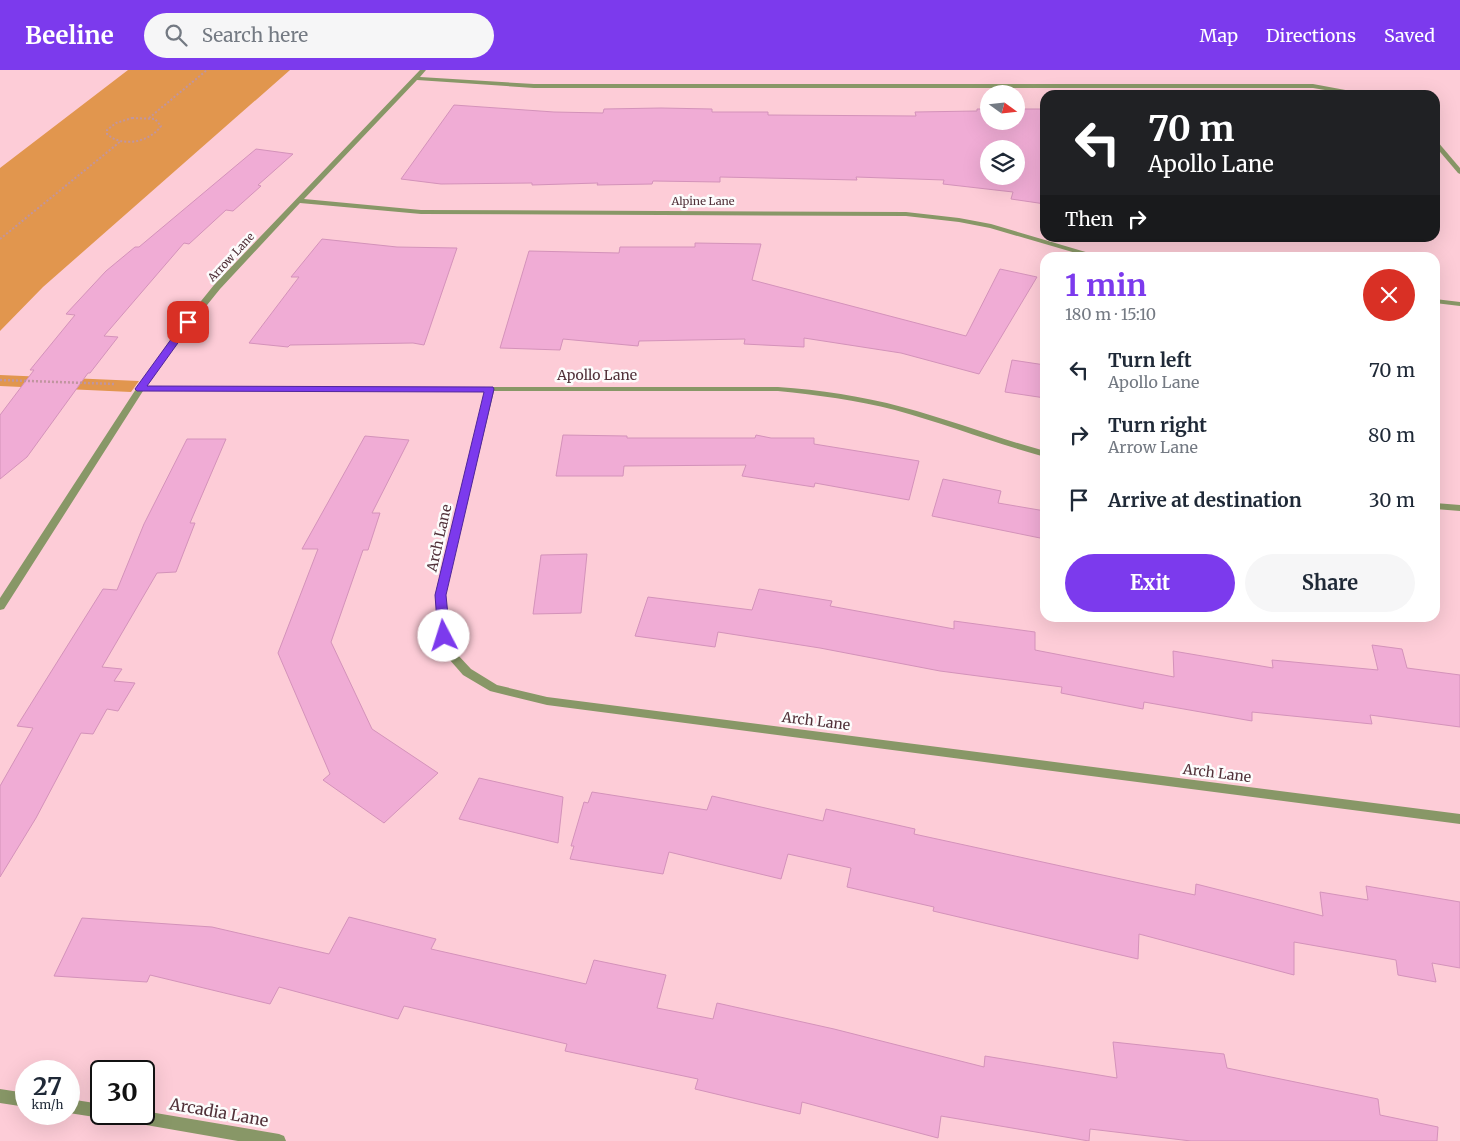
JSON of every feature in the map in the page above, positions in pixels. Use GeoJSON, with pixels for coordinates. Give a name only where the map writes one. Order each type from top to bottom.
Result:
{"type":"FeatureCollection","features":[{"type":"Feature","properties":{"kind":"street","name":"Arrow Lane"},"geometry":{"type":"LineString","coordinates":[[0,606],[140,389],[179,334],[217,287],[423,70]]}},
{"type":"Feature","properties":{"kind":"street"},"geometry":{"type":"LineString","coordinates":[[416,78],[534,86],[1313,86],[1336,90]]}},
{"type":"Feature","properties":{"kind":"street"},"geometry":{"type":"LineString","coordinates":[[1440,148],[1460,172]]}},
{"type":"Feature","properties":{"kind":"street","name":"Alpine Lane"},"geometry":{"type":"LineString","coordinates":[[300,201],[421,212],[846,212],[906,214],[991,226],[1040,240]]}},
{"type":"Feature","properties":{"kind":"street","name":"Alpine Lane"},"geometry":{"type":"LineString","coordinates":[[1046,242],[1081,252]]}},
{"type":"Feature","properties":{"kind":"street"},"geometry":{"type":"LineString","coordinates":[[1440,302],[1460,304]]}},
{"type":"Feature","properties":{"kind":"street","name":"Apollo Lane"},"geometry":{"type":"LineString","coordinates":[[140,389],[778,389],[856,398],[917,414],[996,441],[1040,453]]}},
{"type":"Feature","properties":{"kind":"street","name":"Arch Lane"},"geometry":{"type":"LineString","coordinates":[[490,389],[440,595],[444,636],[452,656],[467,672],[494,688],[547,701],[1460,819]]}},
{"type":"Feature","properties":{"kind":"street"},"geometry":{"type":"LineString","coordinates":[[1440,506],[1460,508]]}},
{"type":"Feature","properties":{"kind":"street"},"geometry":{"type":"LineString","coordinates":[[0,1096],[15,1098]]}},
{"type":"Feature","properties":{"kind":"street","name":"Arcadia Lane"},"geometry":{"type":"LineString","coordinates":[[155,1120],[279,1141]]}},
{"type":"Feature","properties":{"kind":"path"},"geometry":{"type":"LineString","coordinates":[[148,118],[207,70]]}},
{"type":"Feature","properties":{"kind":"path"},"geometry":{"type":"LineString","coordinates":[[132,118],[148,118],[160,122],[160,130],[147,137],[120,141],[109,137],[107,134],[111,126],[132,118]]}},
{"type":"Feature","properties":{"kind":"path"},"geometry":{"type":"LineString","coordinates":[[0,239],[120,141]]}},
{"type":"Feature","properties":{"kind":"path"},"geometry":{"type":"LineString","coordinates":[[0,380],[115,384]]}},
{"type":"Feature","properties":{"kind":"shaded area"},"geometry":{"type":"Polygon","coordinates":[[[128,70],[290,70],[43,287],[0,331],[0,168],[128,70]]]}},
{"type":"Feature","properties":{"kind":"shaded area"},"geometry":{"type":"Polygon","coordinates":[[[0,375],[139,381],[131,392],[0,386],[0,375]]]}},
{"type":"Feature","properties":{"kind":"building"},"geometry":{"type":"Polygon","coordinates":[[[454,105],[554,112],[603,113],[604,109],[712,109],[712,112],[768,112],[768,115],[916,116],[915,112],[977,111],[977,109],[980,109],[980,130],[1025,130],[1025,109],[1040,109],[1040,203],[1011,199],[1013,192],[943,184],[944,180],[856,177],[857,180],[720,177],[720,182],[653,181],[652,184],[597,185],[598,183],[532,185],[532,183],[441,184],[401,179],[454,105]]]}},
{"type":"Feature","properties":{"kind":"building"},"geometry":{"type":"Polygon","coordinates":[[[256,149],[293,154],[258,185],[261,186],[233,211],[226,210],[189,244],[184,243],[104,336],[118,337],[90,373],[88,373],[27,457],[0,479],[0,415],[34,370],[30,370],[75,315],[66,314],[106,271],[135,247],[139,247],[256,149]]]}},
{"type":"Feature","properties":{"kind":"building"},"geometry":{"type":"Polygon","coordinates":[[[322,239],[397,247],[457,248],[424,345],[413,343],[290,345],[288,347],[249,343],[299,277],[291,277],[322,239]]]}},
{"type":"Feature","properties":{"kind":"building"},"geometry":{"type":"Polygon","coordinates":[[[695,243],[761,244],[752,280],[966,336],[1000,269],[1037,277],[979,374],[901,353],[804,338],[804,347],[744,344],[745,339],[639,341],[638,346],[563,339],[560,350],[500,348],[529,251],[619,253],[620,247],[695,247],[695,243]]]}},
{"type":"Feature","properties":{"kind":"building"},"geometry":{"type":"Polygon","coordinates":[[[1012,360],[1040,364],[1040,397],[1005,392],[1012,360]]]}},
{"type":"Feature","properties":{"kind":"building"},"geometry":{"type":"Polygon","coordinates":[[[563,435],[627,436],[627,438],[755,438],[756,435],[771,438],[814,438],[814,444],[919,461],[909,500],[815,483],[814,487],[742,476],[746,465],[624,466],[623,476],[556,476],[563,435]]]}},
{"type":"Feature","properties":{"kind":"building"},"geometry":{"type":"Polygon","coordinates":[[[365,436],[409,440],[372,513],[380,513],[368,550],[363,550],[331,642],[372,729],[438,773],[384,823],[323,780],[330,774],[278,653],[318,549],[302,549],[365,436]]]}},
{"type":"Feature","properties":{"kind":"building"},"geometry":{"type":"Polygon","coordinates":[[[187,439],[226,439],[190,523],[195,523],[176,572],[157,573],[102,667],[122,669],[114,681],[135,683],[118,711],[107,709],[93,734],[81,733],[36,818],[0,877],[0,786],[33,728],[17,726],[103,589],[117,590],[144,524],[187,439]]]}},
{"type":"Feature","properties":{"kind":"building"},"geometry":{"type":"Polygon","coordinates":[[[943,479],[1001,491],[998,503],[1040,510],[1040,538],[932,516],[943,479]]]}},
{"type":"Feature","properties":{"kind":"building"},"geometry":{"type":"Polygon","coordinates":[[[587,554],[581,613],[533,614],[541,555],[587,554]]]}},
{"type":"Feature","properties":{"kind":"building"},"geometry":{"type":"Polygon","coordinates":[[[759,589],[832,601],[830,606],[954,629],[954,621],[1035,632],[1035,650],[1174,677],[1173,651],[1273,668],[1272,660],[1378,670],[1372,645],[1402,649],[1407,668],[1460,675],[1460,727],[1370,715],[1372,724],[1252,712],[1252,721],[1144,702],[1143,709],[1061,693],[1062,687],[940,671],[820,648],[718,632],[715,647],[635,636],[648,597],[752,610],[759,589]]]}},
{"type":"Feature","properties":{"kind":"building"},"geometry":{"type":"Polygon","coordinates":[[[479,778],[563,797],[558,843],[459,819],[479,778]]]}},
{"type":"Feature","properties":{"kind":"building"},"geometry":{"type":"Polygon","coordinates":[[[592,792],[707,810],[712,796],[823,821],[826,809],[915,829],[914,834],[1195,895],[1196,884],[1323,916],[1320,892],[1368,900],[1366,886],[1460,902],[1460,968],[1432,963],[1436,982],[1398,975],[1396,960],[1294,942],[1294,975],[1139,934],[1138,959],[933,911],[934,907],[847,887],[851,868],[788,854],[781,879],[669,852],[663,874],[570,859],[574,846],[571,846],[584,802],[588,803],[592,792]]]}},
{"type":"Feature","properties":{"kind":"building"},"geometry":{"type":"Polygon","coordinates":[[[349,917],[436,939],[431,949],[586,984],[594,960],[666,975],[657,1008],[713,1019],[717,1003],[834,1029],[984,1067],[985,1056],[1117,1078],[1113,1042],[1224,1054],[1227,1068],[1378,1099],[1380,1115],[1438,1127],[1437,1141],[1191,1141],[1090,1129],[1089,1141],[941,1116],[938,1138],[802,1102],[800,1114],[695,1089],[698,1079],[565,1051],[567,1044],[404,1006],[398,1019],[279,987],[270,1004],[150,975],[147,982],[54,976],[82,918],[212,927],[329,954],[349,917]]]}},
{"type":"Feature","properties":{"kind":"route"},"geometry":{"type":"LineString","coordinates":[[188,322],[140,389],[490,389],[440,595],[444,636]]}}]}
